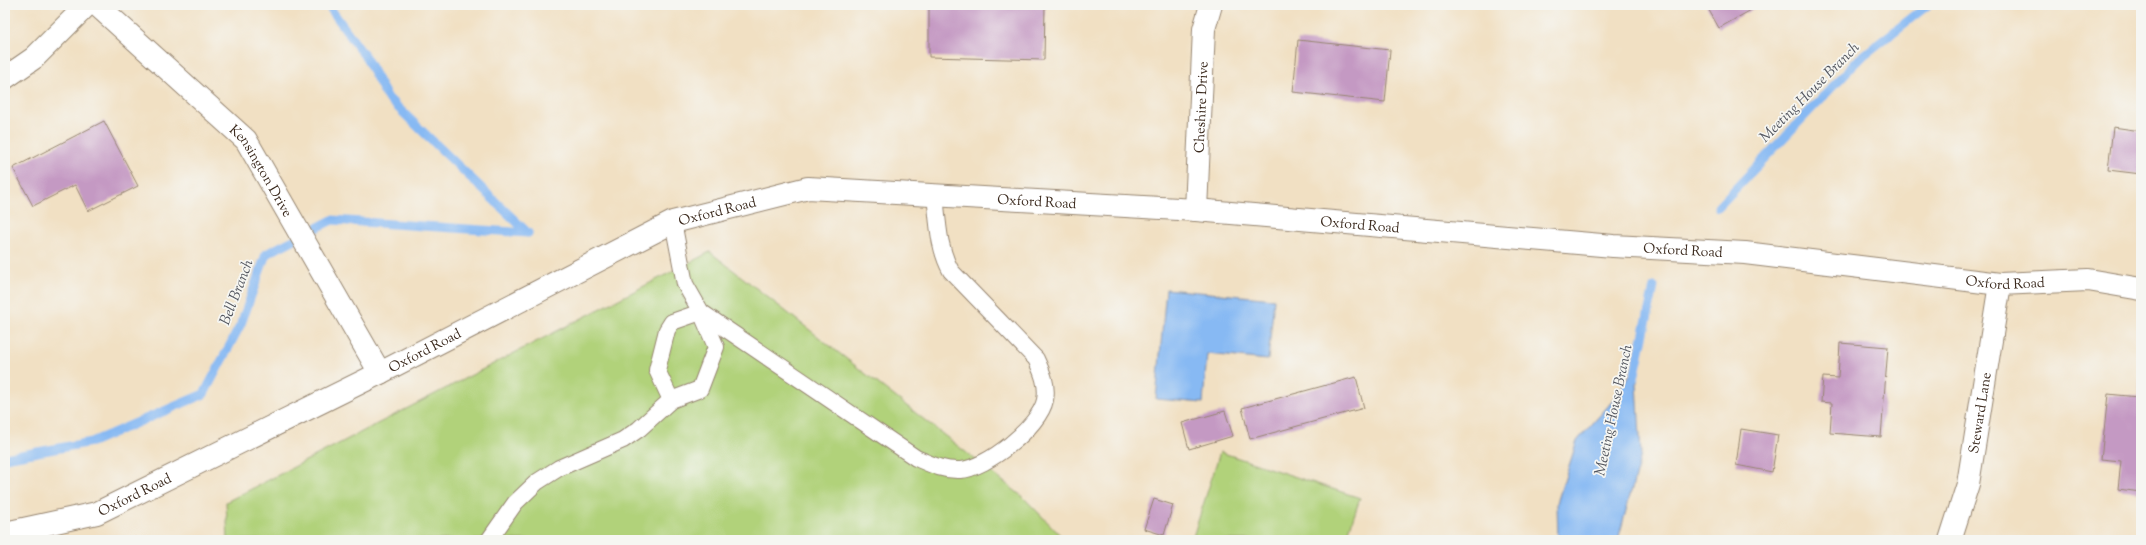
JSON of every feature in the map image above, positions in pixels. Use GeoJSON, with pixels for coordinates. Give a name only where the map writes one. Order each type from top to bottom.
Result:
{"type":"FeatureCollection","features":[{"type":"Feature","properties":{"kind":"street"},"geometry":{"type":"LineString","coordinates":[[5,78],[34,58],[87,5]]}},
{"type":"Feature","properties":{"kind":"street","name":"Kensington Drive"},"geometry":{"type":"LineString","coordinates":[[97,5],[246,140],[380,373]]}},
{"type":"Feature","properties":{"kind":"street","name":"Cheshire Drive"},"geometry":{"type":"LineString","coordinates":[[1196,210],[1204,29],[1211,5]]}},
{"type":"Feature","properties":{"kind":"street","name":"Oxford Road"},"geometry":{"type":"LineString","coordinates":[[21,534],[97,513],[380,373],[673,222],[808,188],[1196,210],[1613,246],[1745,253],[2000,284],[2088,280],[2141,289]]}},
{"type":"Feature","properties":{"kind":"street","name":"Steward Lane"},"geometry":{"type":"LineString","coordinates":[[1950,540],[1968,484],[2000,284]]}},
{"type":"Feature","properties":{"kind":"lane"},"geometry":{"type":"LineString","coordinates":[[701,312],[916,458],[939,468],[961,470],[992,458],[1010,445],[1035,418],[1045,401],[1045,376],[1036,359],[951,271],[944,259],[941,247],[935,195]]}},
{"type":"Feature","properties":{"kind":"lane"},"geometry":{"type":"LineString","coordinates":[[489,540],[502,533],[516,503],[537,482],[559,468],[623,440],[639,429],[671,400],[700,389],[716,347],[701,312],[685,284],[673,222]]}},
{"type":"Feature","properties":{"kind":"lane"},"geometry":{"type":"LineString","coordinates":[[671,400],[657,370],[667,330],[672,322],[701,312]]}},
{"type":"Feature","properties":{"kind":"green space"},"geometry":{"type":"Polygon","coordinates":[[[710,252],[1023,497],[1065,540],[228,540],[226,502],[710,252]]]}},
{"type":"Feature","properties":{"kind":"green space"},"geometry":{"type":"Polygon","coordinates":[[[1220,452],[1360,498],[1346,540],[1192,540],[1220,452]]]}},
{"type":"Feature","properties":{"kind":"water"},"geometry":{"type":"Polygon","coordinates":[[[1166,289],[1274,299],[1268,360],[1207,354],[1203,403],[1156,399],[1166,289]]]}},
{"type":"Feature","properties":{"kind":"water"},"geometry":{"type":"Polygon","coordinates":[[[1636,366],[1641,455],[1618,540],[1558,540],[1557,503],[1577,441],[1609,405],[1636,366]]]}},
{"type":"Feature","properties":{"kind":"building"},"geometry":{"type":"Polygon","coordinates":[[[929,5],[1045,5],[1044,60],[929,57],[929,5]]]}},
{"type":"Feature","properties":{"kind":"building"},"geometry":{"type":"Polygon","coordinates":[[[1706,5],[1760,5],[1719,28],[1706,5]]]}},
{"type":"Feature","properties":{"kind":"building"},"geometry":{"type":"Polygon","coordinates":[[[1298,40],[1390,50],[1385,102],[1293,92],[1298,40]]]}},
{"type":"Feature","properties":{"kind":"building"},"geometry":{"type":"Polygon","coordinates":[[[104,121],[138,186],[88,211],[75,185],[33,206],[13,168],[104,121]]]}},
{"type":"Feature","properties":{"kind":"building"},"geometry":{"type":"Polygon","coordinates":[[[2113,127],[2141,131],[2141,174],[2108,170],[2113,127]]]}},
{"type":"Feature","properties":{"kind":"building"},"geometry":{"type":"Polygon","coordinates":[[[1840,343],[1888,347],[1881,437],[1830,433],[1832,403],[1821,402],[1823,377],[1838,378],[1840,343]]]}},
{"type":"Feature","properties":{"kind":"building"},"geometry":{"type":"Polygon","coordinates":[[[2140,373],[2141,492],[2118,489],[2121,461],[2101,459],[2108,394],[2138,397],[2140,373]]]}},
{"type":"Feature","properties":{"kind":"building"},"geometry":{"type":"Polygon","coordinates":[[[1356,377],[1364,408],[1250,439],[1242,408],[1356,377]]]}},
{"type":"Feature","properties":{"kind":"building"},"geometry":{"type":"Polygon","coordinates":[[[1225,411],[1233,436],[1189,449],[1182,423],[1225,411]]]}},
{"type":"Feature","properties":{"kind":"building"},"geometry":{"type":"Polygon","coordinates":[[[1741,429],[1778,435],[1772,472],[1736,465],[1741,429]]]}},
{"type":"Feature","properties":{"kind":"building"},"geometry":{"type":"Polygon","coordinates":[[[1154,499],[1173,505],[1164,535],[1144,529],[1154,499]]]}},
{"type":"Feature","properties":{"kind":"waterway"},"geometry":{"type":"LineString","coordinates":[[328,5],[366,58],[387,97],[528,233]]}},
{"type":"Feature","properties":{"kind":"waterway","name":"Meeting House Branch"},"geometry":{"type":"LineString","coordinates":[[1718,207],[1859,59],[1928,5]]}},
{"type":"Feature","properties":{"kind":"waterway","name":"Bell Branch"},"geometry":{"type":"LineString","coordinates":[[5,458],[92,442],[204,394],[241,324],[266,254],[332,220],[528,233]]}},
{"type":"Feature","properties":{"kind":"waterway","name":"Meeting House Branch"},"geometry":{"type":"LineString","coordinates":[[1634,378],[1654,287]]}}]}
